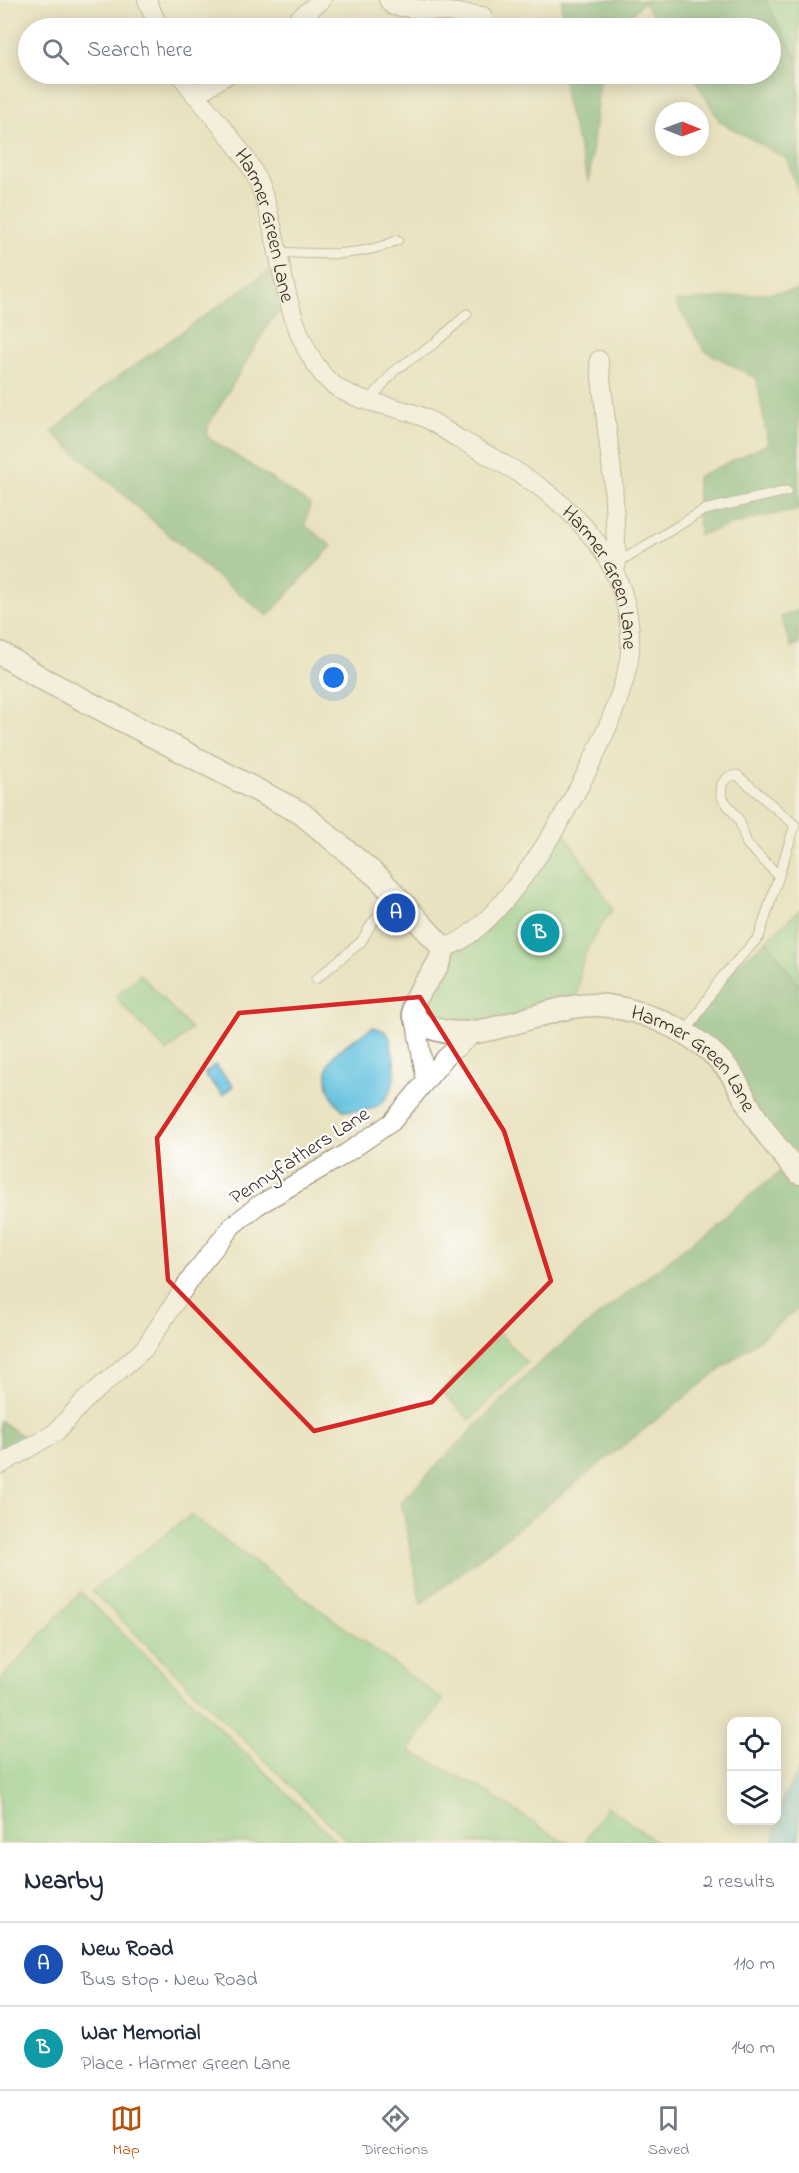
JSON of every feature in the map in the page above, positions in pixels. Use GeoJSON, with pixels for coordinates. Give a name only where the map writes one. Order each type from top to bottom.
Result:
{"type":"FeatureCollection","features":[{"type":"Feature","properties":{"kind":"street"},"geometry":{"type":"LineString","coordinates":[[147,0],[155,18]]}},
{"type":"Feature","properties":{"kind":"street"},"geometry":{"type":"LineString","coordinates":[[300,18],[322,0]]}},
{"type":"Feature","properties":{"kind":"street"},"geometry":{"type":"LineString","coordinates":[[388,0],[393,6],[483,16]]}},
{"type":"Feature","properties":{"kind":"street","name":"Harmer Green Lane"},"geometry":{"type":"LineString","coordinates":[[187,84],[246,160],[259,183],[292,316],[309,355],[324,377],[338,389],[426,418],[544,488],[579,521],[615,568],[628,608],[630,654],[624,685],[606,734],[557,827],[512,892],[458,944],[443,948]]}},
{"type":"Feature","properties":{"kind":"street"},"geometry":{"type":"LineString","coordinates":[[195,95],[212,84]]}},
{"type":"Feature","properties":{"kind":"street"},"geometry":{"type":"LineString","coordinates":[[600,360],[613,481],[615,568]]}},
{"type":"Feature","properties":{"kind":"street"},"geometry":{"type":"LineString","coordinates":[[0,653],[41,678],[301,813],[398,897],[443,948],[440,964],[416,996],[413,1009],[426,1081]]}},
{"type":"Feature","properties":{"kind":"street","name":"Harmer Green Lane"},"geometry":{"type":"LineString","coordinates":[[415,1018],[422,1024],[446,1034],[474,1033],[577,1008],[607,1005],[686,1032],[729,1070],[764,1128],[799,1173]]}},
{"type":"Feature","properties":{"kind":"street","name":"Pennyfathers Lane"},"geometry":{"type":"LineString","coordinates":[[0,1465],[56,1432],[84,1401],[144,1349],[189,1286],[195,1272],[233,1225],[257,1206],[339,1158],[392,1122],[445,1058],[474,1033]]}},
{"type":"Feature","properties":{"kind":"lane"},"geometry":{"type":"LineString","coordinates":[[277,252],[338,255],[377,250],[398,240]]}},
{"type":"Feature","properties":{"kind":"lane"},"geometry":{"type":"LineString","coordinates":[[370,400],[395,370],[434,344],[467,314]]}},
{"type":"Feature","properties":{"kind":"lane"},"geometry":{"type":"LineString","coordinates":[[615,568],[704,510],[787,491]]}},
{"type":"Feature","properties":{"kind":"lane"},"geometry":{"type":"LineString","coordinates":[[686,1032],[721,978],[759,937],[797,823],[737,775],[728,777],[723,784],[720,796],[739,820],[747,844],[779,876]]}},
{"type":"Feature","properties":{"kind":"lane"},"geometry":{"type":"LineString","coordinates":[[316,979],[361,942],[372,923],[398,897]]}},
{"type":"Feature","properties":{"kind":"highlighted area"},"geometry":{"type":"Polygon","coordinates":[[[420,997],[504,1131],[551,1281],[432,1402],[314,1431],[168,1280],[157,1138],[239,1013],[420,997]]]}},
{"type":"Feature","properties":{"kind":"green space"},"geometry":{"type":"Polygon","coordinates":[[[562,0],[765,0],[775,18],[655,18],[643,2],[629,18],[562,18],[562,0]]]}},
{"type":"Feature","properties":{"kind":"green space"},"geometry":{"type":"Polygon","coordinates":[[[765,0],[799,0],[799,62],[781,29],[781,18],[775,18],[765,0]]]}},
{"type":"Feature","properties":{"kind":"green space"},"geometry":{"type":"Polygon","coordinates":[[[781,30],[799,63],[799,194],[786,158],[720,122],[698,84],[781,84],[781,30]]]}},
{"type":"Feature","properties":{"kind":"green space"},"geometry":{"type":"Polygon","coordinates":[[[564,84],[599,84],[589,183],[565,98],[564,84]]]}},
{"type":"Feature","properties":{"kind":"green space"},"geometry":{"type":"Polygon","coordinates":[[[270,270],[281,310],[269,323],[208,426],[207,437],[310,504],[305,525],[332,546],[268,616],[216,576],[52,432],[105,386],[270,270]]]}},
{"type":"Feature","properties":{"kind":"green space"},"geometry":{"type":"Polygon","coordinates":[[[799,290],[799,510],[755,518],[699,535],[697,477],[768,444],[757,379],[704,350],[675,302],[799,290]]]}},
{"type":"Feature","properties":{"kind":"green space"},"geometry":{"type":"Polygon","coordinates":[[[799,610],[799,644],[791,647],[781,617],[799,610]]]}},
{"type":"Feature","properties":{"kind":"green space"},"geometry":{"type":"Polygon","coordinates":[[[556,829],[566,836],[613,909],[595,934],[585,954],[579,977],[577,1008],[535,1017],[422,1024],[416,996],[556,829]]]}},
{"type":"Feature","properties":{"kind":"green space"},"geometry":{"type":"Polygon","coordinates":[[[799,910],[799,986],[767,940],[799,910]]]}},
{"type":"Feature","properties":{"kind":"green space"},"geometry":{"type":"Polygon","coordinates":[[[767,940],[799,986],[799,1308],[421,1604],[401,1501],[540,1362],[790,1164],[686,1032],[721,978],[767,940]]]}},
{"type":"Feature","properties":{"kind":"green space"},"geometry":{"type":"Polygon","coordinates":[[[140,974],[191,1029],[167,1052],[115,997],[140,974]]]}},
{"type":"Feature","properties":{"kind":"green space"},"geometry":{"type":"Polygon","coordinates":[[[500,1334],[527,1363],[470,1420],[442,1392],[500,1334]]]}},
{"type":"Feature","properties":{"kind":"green space"},"geometry":{"type":"Polygon","coordinates":[[[0,1421],[29,1440],[12,1450],[0,1447],[0,1421]]]}},
{"type":"Feature","properties":{"kind":"green space"},"geometry":{"type":"Polygon","coordinates":[[[191,1515],[443,1700],[409,1751],[482,1789],[552,1835],[570,1843],[349,1843],[92,1591],[191,1515]]]}},
{"type":"Feature","properties":{"kind":"green space"},"geometry":{"type":"Polygon","coordinates":[[[80,1592],[338,1843],[0,1843],[0,1681],[80,1592]]]}},
{"type":"Feature","properties":{"kind":"green space"},"geometry":{"type":"Polygon","coordinates":[[[607,1806],[658,1843],[584,1843],[607,1806]]]}},
{"type":"Feature","properties":{"kind":"water"},"geometry":{"type":"Polygon","coordinates":[[[373,1027],[385,1031],[390,1038],[394,1064],[392,1087],[387,1097],[369,1109],[343,1110],[330,1093],[327,1074],[329,1065],[339,1050],[373,1027]]]}},
{"type":"Feature","properties":{"kind":"water"},"geometry":{"type":"Polygon","coordinates":[[[215,1065],[233,1086],[223,1095],[204,1074],[215,1065]]]}},
{"type":"Feature","properties":{"kind":"water"},"geometry":{"type":"Polygon","coordinates":[[[799,1771],[799,1843],[773,1843],[777,1825],[781,1825],[783,1798],[799,1771]]]}},
{"type":"Feature","properties":{"kind":"place","name":"New Road"},"geometry":{"type":"Point","coordinates":[396,913]}},
{"type":"Feature","properties":{"kind":"place","name":"War Memorial"},"geometry":{"type":"Point","coordinates":[540,933]}}]}
